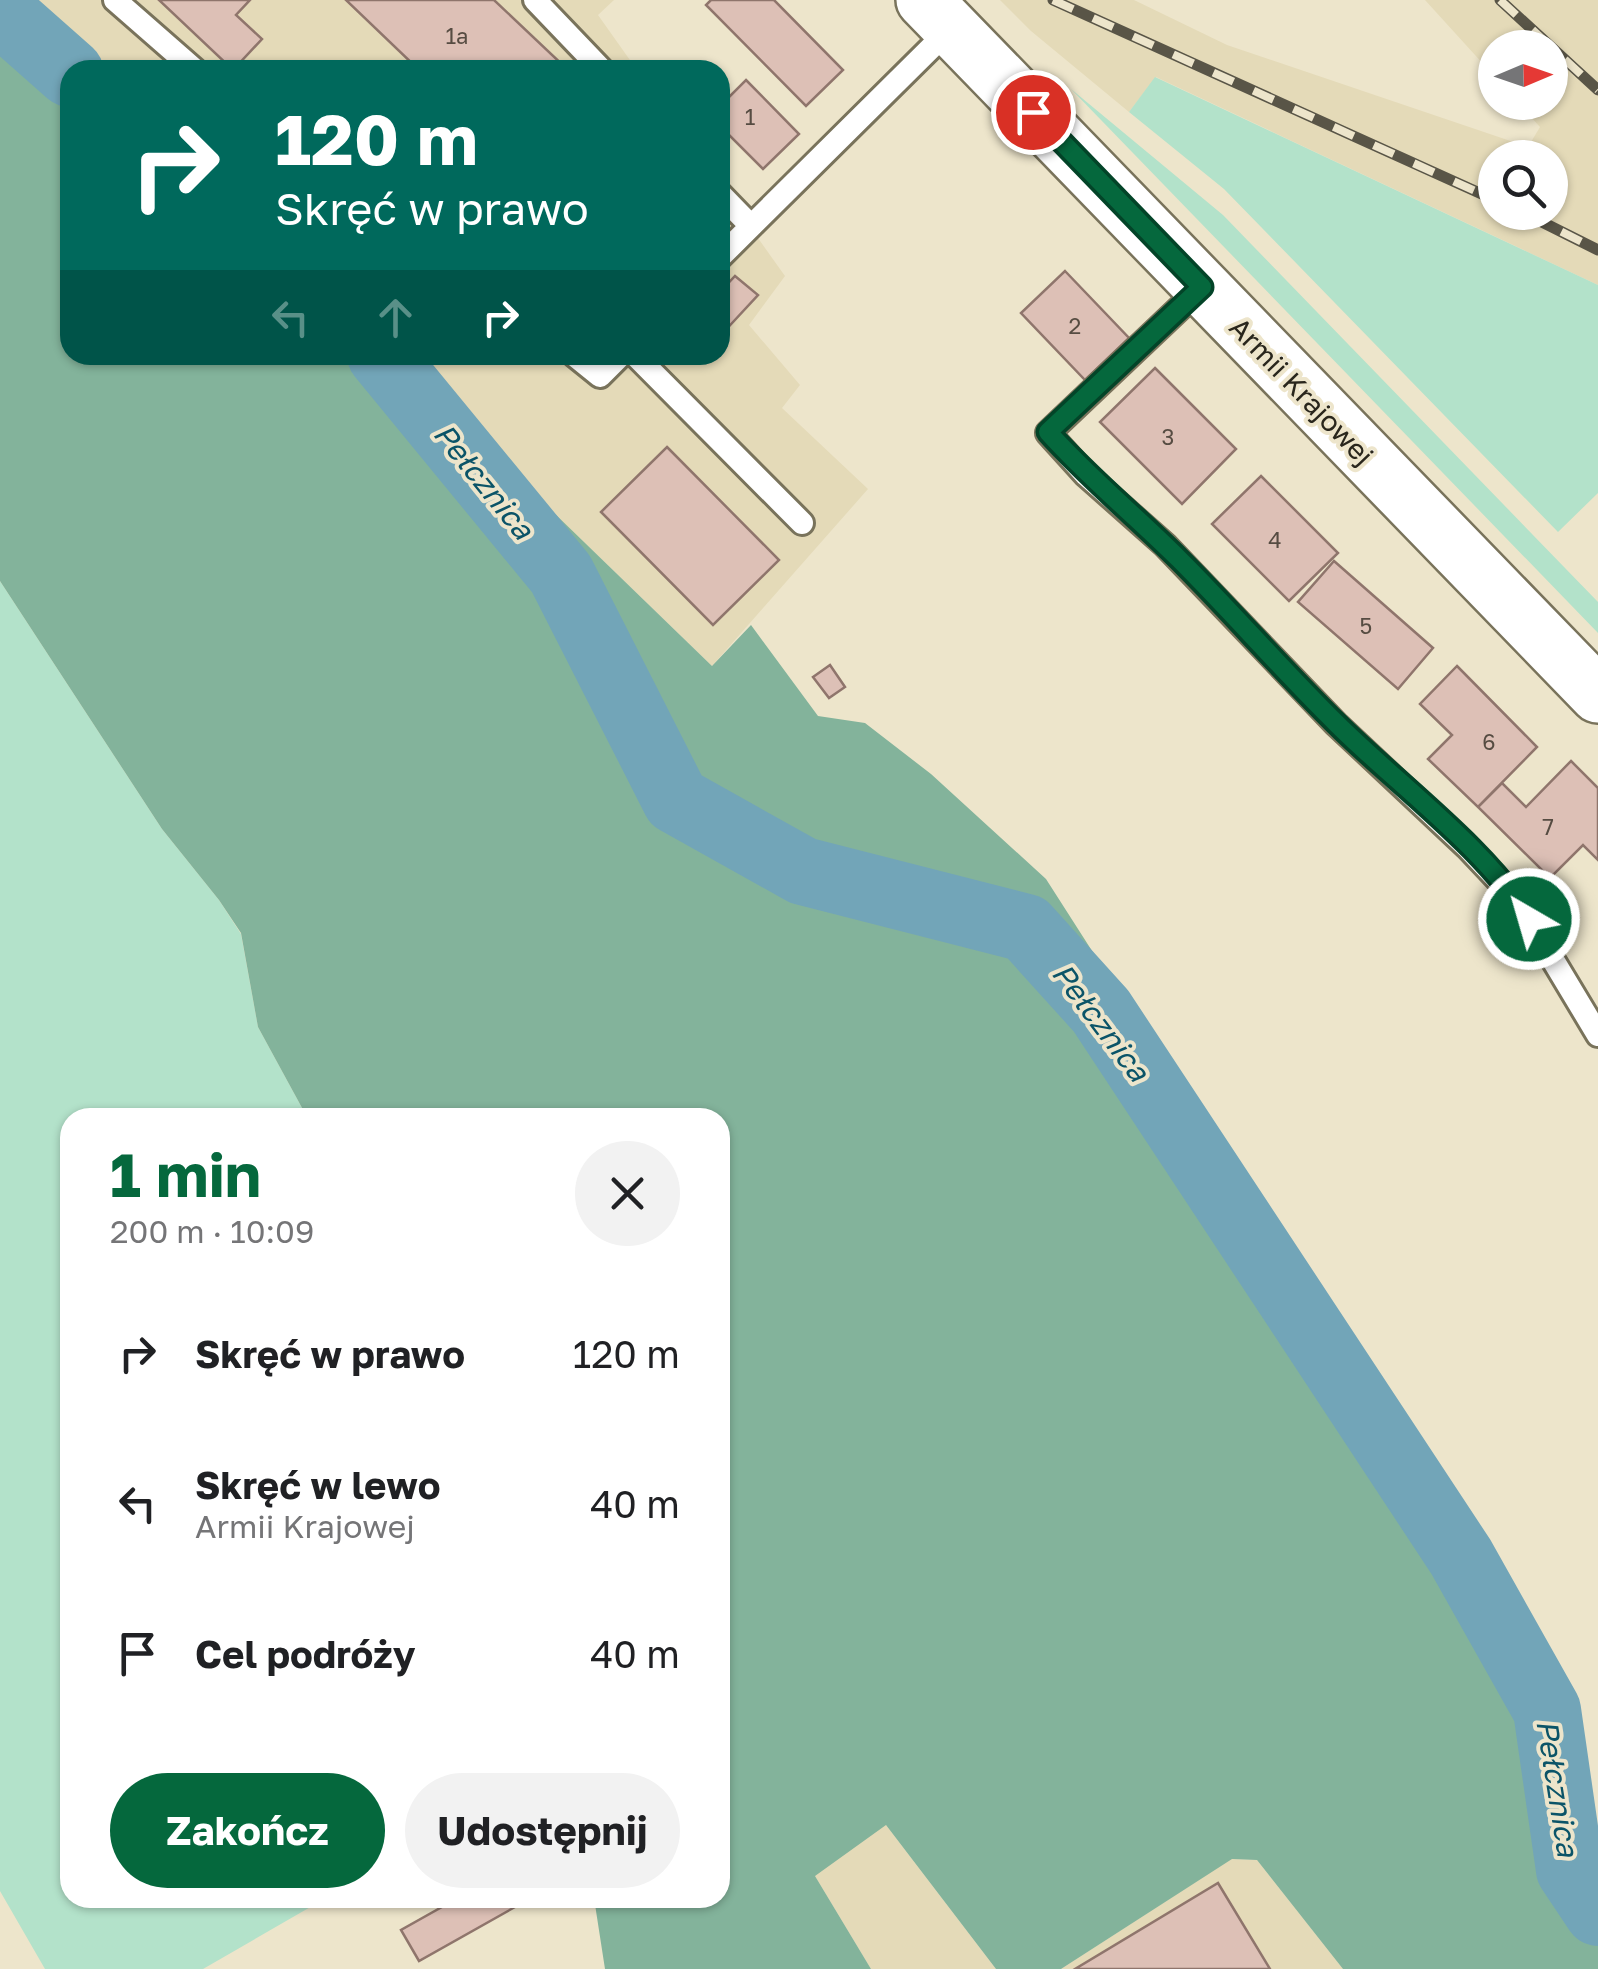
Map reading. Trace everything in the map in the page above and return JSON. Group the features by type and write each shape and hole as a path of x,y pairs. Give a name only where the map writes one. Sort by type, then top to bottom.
{"main road":[{"name":"Armii Krajowej","path":"937,14 1598,694"}],"lane":[{"path":"115,0 184,60"},
{"path":"535,0 592,60"},
{"path":"730,247 937,14"},
{"path":"730,204 751,226"},
{"path":"1202,287 1048,432 1086,475 1228,608 1336,724 1518,900 1598,1036"},
{"path":"586,365 600,376 611,365"},
{"path":"645,365 802,523"}],"shaded area":[{"path":"22,0 614,0 598,15 630,60 85,60"},
{"path":"1000,0 1134,0 1227,45 1507,140 1478,140 1478,229 1156,77 1129,112 1031,31"},
{"path":"1425,0 1598,0 1598,285 1481,230 1568,230 1568,140 1532,140 1540,127 1534,120 1568,120 1568,30 1478,30 1478,58"},
{"path":"730,199 785,276 749,325 800,385 782,408 868,489 712,666 401,365 730,365"},
{"path":"730,1598 886,1825 996,1969 871,1969 815,1876 730,1614"},
{"path":"1231,1859 1257,1860 1343,1969 1061,1969"}],"green space":[{"path":"0,0 22,0 85,60 60,60 60,365 401,365 712,666 751,625 818,716 865,723 931,774 1046,879 1484,1563 1561,1692 1573,1749 1570,1849 1598,1927 1598,1969 1343,1969 1257,1860 1232,1859 1061,1969 996,1969 886,1825 815,1876 871,1969 605,1969 596,1908 730,1908 730,1108 302,1108 258,1027 241,933 162,829 0,581"},
{"path":"1155,77 1598,285 1598,493 1558,532 1224,189 1129,112"},
{"path":"1071,89 1223,215 1598,602 1598,633"},
{"path":"0,581 162,829 241,934 258,1027 302,1108 60,1108 60,1908 309,1908 203,1969 45,1969 0,1891"}],"building":[{"path":"159,0 250,0 236,15 262,39 242,60 222,60"},
{"path":"346,0 494,0 557,60 409,60"},
{"path":"711,0 774,0 843,70 806,106 706,5"},
{"path":"746,80 799,134 763,169 730,136 730,96"},
{"path":"1065,271 1129,338 1085,380 1021,313"},
{"path":"735,276 758,295 730,325 730,281"},
{"path":"1155,368 1236,449 1182,504 1100,422"},
{"path":"667,447 779,560 713,625 601,512"},
{"path":"1261,476 1338,553 1289,601 1212,524"},
{"path":"1334,561 1433,648 1398,689 1298,602"},
{"path":"830,665 845,687 829,698 813,677"},
{"path":"1457,666 1537,747 1478,807 1428,759 1452,735 1420,704"},
{"path":"1571,761 1598,788 1598,860 1583,845 1550,878 1478,807 1502,783 1526,807"},
{"path":"1218,1883 1270,1969 1075,1969"},
{"path":"440,1908 513,1908 419,1961 401,1930"}],"waterway":[{"name":"Pełcznica","path":"0,11 60,64"},
{"name":"Pełcznica","path":"389,365 561,574 676,800 803,871 1026,928 1101,1011 1461,1557 1547,1710 1570,1870 1598,1912"}],"railway":[{"path":"1053,0 1478,192"},
{"path":"1500,0 1598,90"},
{"path":"1558,230 1598,250"}],"route":[{"path":"1033,112 1202,287 1048,432 1086,475 1207,587 1336,724 1467,847 1518,900 1529,919"}]}
